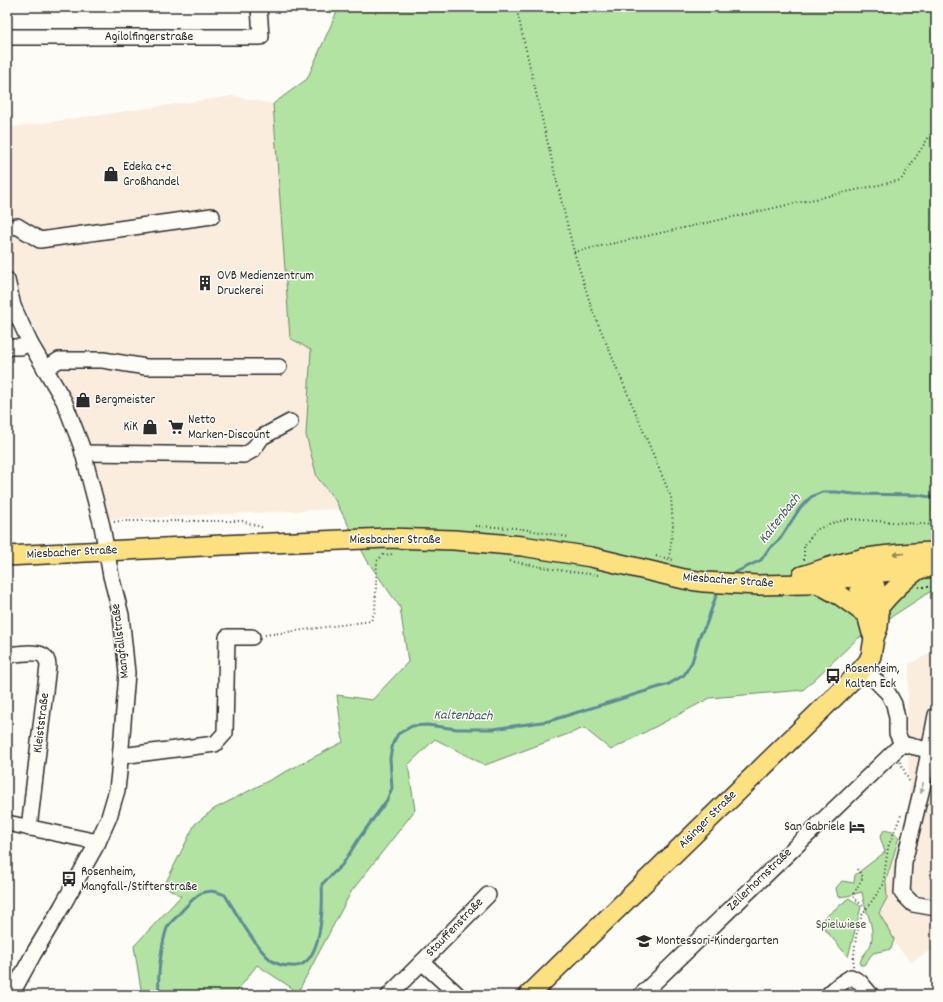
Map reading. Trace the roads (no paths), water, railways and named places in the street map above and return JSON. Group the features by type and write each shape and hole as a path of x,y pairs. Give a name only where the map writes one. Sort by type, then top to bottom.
{"main road":[{"name":"Miesbacher Straße","path":"7,556 382,538 454,540 522,546 591,556 684,579 704,582 758,585 795,585 817,583 864,569 901,554 936,552"},
{"name":"Miesbacher Straße","path":"780,584 842,563 864,569 929,567"},
{"path":"817,583 872,611 906,578 929,567"},
{"name":"Aisinger Straße","path":"529,995 863,668 870,656 874,638 872,611 860,590 864,569"}],"street":[{"name":"Agilolfingerstraße","path":"7,37 261,37 259,7"},
{"path":"7,228 17,226 40,240 212,216"},
{"name":"Mangfallstraße","path":"7,280 13,306 30,343 64,401 83,453 102,526 111,576 121,615 127,673 121,756 114,799 109,817 98,842 11,995"},
{"path":"7,346 21,347 30,343"},
{"path":"45,369 59,360 103,360 146,367 279,367"},
{"path":"83,453 244,455 253,450 262,437 290,422"},
{"path":"121,756 216,744 224,733 227,637 252,637"},
{"name":"Kleiststraße","path":"7,655 33,653 41,654 45,657 48,666 30,828"},
{"path":"863,668 888,693 894,704 897,718 898,747 928,750"},
{"path":"936,715 928,750 922,788 904,862 902,893 914,904 936,908"},
{"name":"Zellerhornstraße","path":"641,995 898,747"},
{"path":"7,823 98,842"},
{"name":"Stauffenstraße","path":"389,995 488,895"},
{"name":"Stauffenstraße","path":"422,962 458,995"},
{"path":"828,995 840,984 851,977 860,982 872,995"}],"waterway":[{"name":"Kaltenbach","path":"730,575 761,560 768,550 780,539 800,508 811,497 822,492 918,495 936,498"},
{"name":"Kaltenbach","path":"160,995 160,962 167,928 194,898 204,892 210,891 225,895 253,939 273,962 280,965 291,966 302,964 309,958 315,947 319,934 322,906 322,884 342,865 387,800 392,788 390,758 393,743 398,734 412,726 427,725 457,729 493,729 549,721 669,684 684,675 692,662 700,635 706,625 718,590"}],"place":[{"name":"Edeka c+c Großhandel","path":"111,174"},
{"name":"OVB Medienzentrum Druckerei","path":"205,283"},
{"name":"Bergmeister","path":"83,400"},
{"name":"KiK","path":"150,427"},
{"name":"Netto Marken-Discount","path":"176,427"},
{"name":"Rosenheim, Kalten Eck","path":"833,676"},
{"name":"San Gabriele","path":"857,827"},
{"name":"Rosenheim, Mangfall-/Stifterstraße","path":"69,879"},
{"name":"Montessori-Kindergarten","path":"644,941"}],"park label":[{"name":"Spielwiese","path":"841,925"}]}
